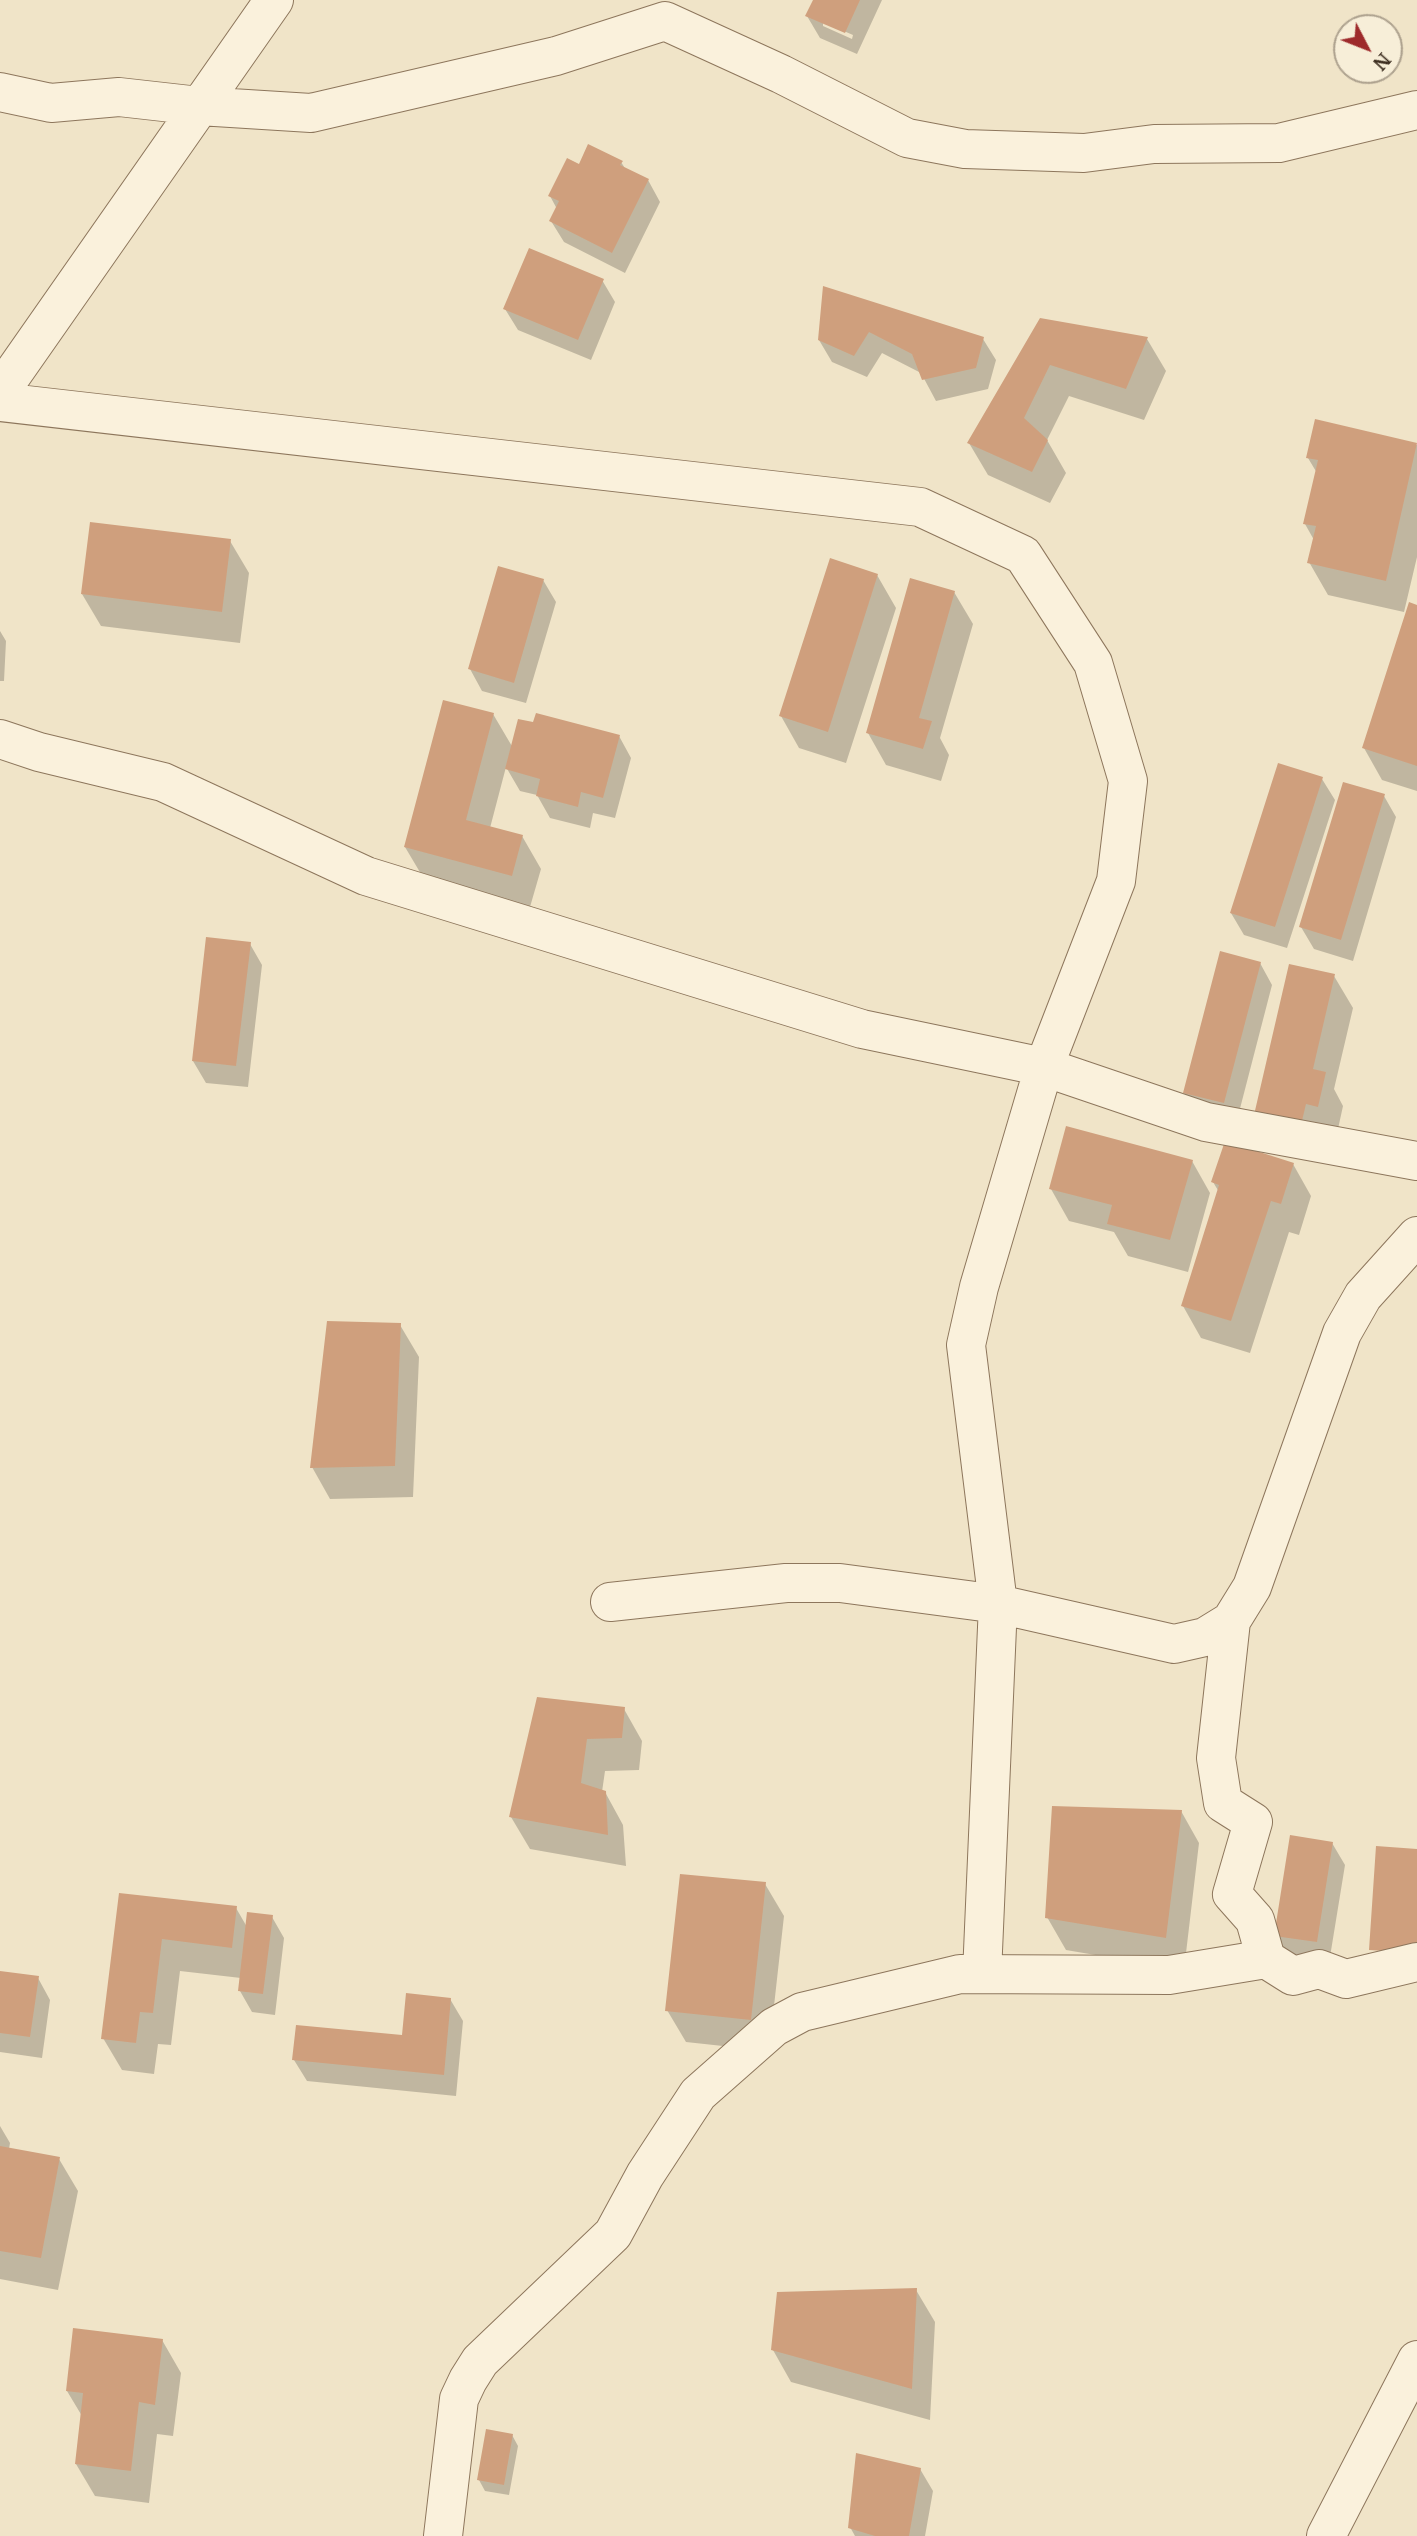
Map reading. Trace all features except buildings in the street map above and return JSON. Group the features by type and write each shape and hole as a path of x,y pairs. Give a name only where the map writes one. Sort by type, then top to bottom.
{"street":[{"path":"0,392 274,0"},
{"path":"0,92 51,103 119,97 199,106 311,113 556,56 665,21 781,74 907,138 965,149 1084,153 1154,144 1279,143 1417,110"},
{"path":"0,402 920,507 1023,555 1093,663 1128,781 1116,881 1044,1067 979,1287 965,1345 998,1604 982,1974"},
{"path":"0,739 39,752 163,782 366,876 862,1029 1044,1067 1206,1122 1417,1160"},
{"path":"1266,1959 1255,1920 1232,1894 1253,1822 1223,1803 1216,1758 1231,1621 1252,1587 1342,1333 1363,1296 1417,1236"},
{"path":"610,1602 786,1583 840,1583 998,1604 1174,1644 1205,1637 1231,1621"},
{"path":"443,2536 459,2399 480,2361 613,2234 645,2175 698,2094 774,2027 802,2012 960,1974 1169,1975 1266,1959 1293,1976 1319,1969 1346,1979 1417,1962"},
{"path":"1326,2536 1417,2360"}]}
